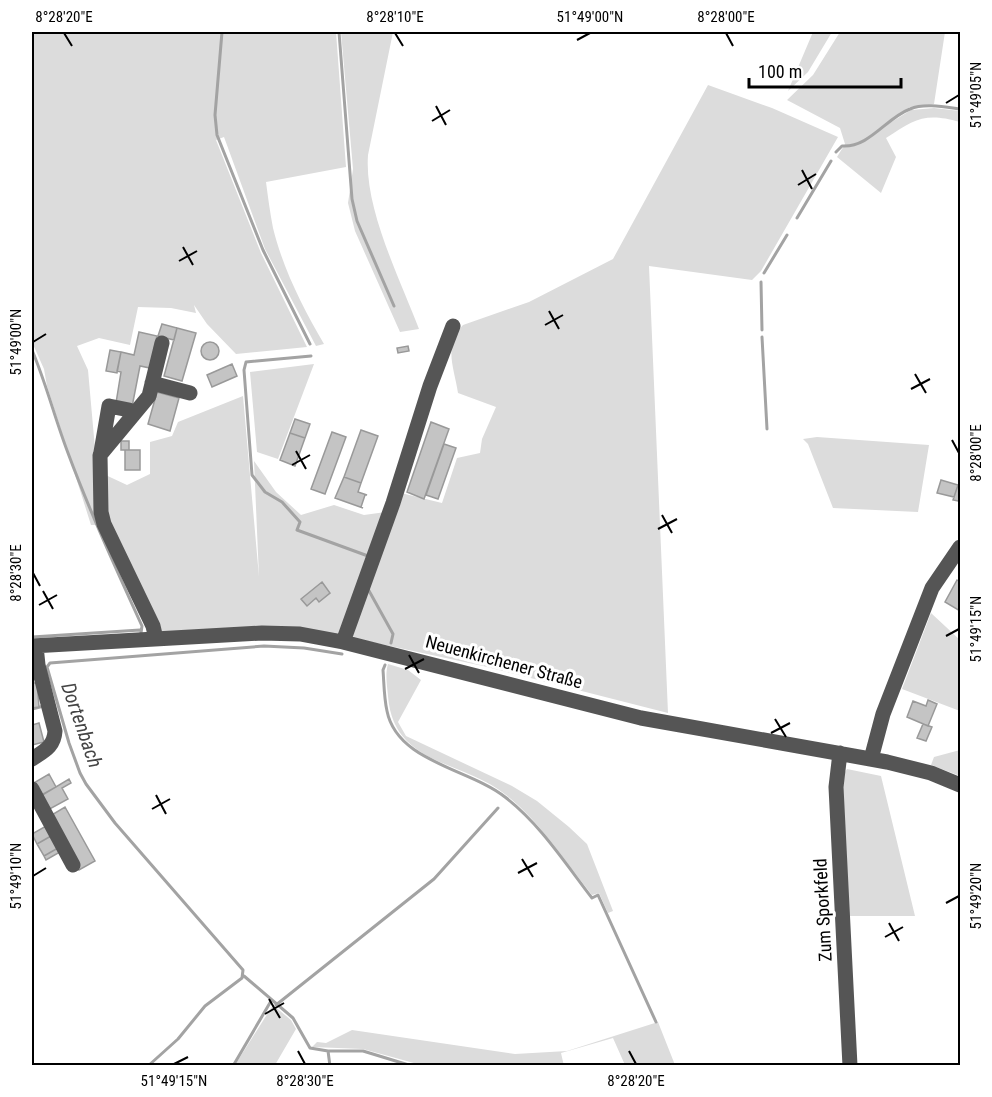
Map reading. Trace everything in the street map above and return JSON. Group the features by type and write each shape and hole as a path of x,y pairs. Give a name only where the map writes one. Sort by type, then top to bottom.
{"street":[{"path":"343,642 393,503 430,386 453,326"},
{"path":"100,455 149,396 162,343"},
{"path":"152,383 190,393"},
{"path":"134,414 129,410 109,406 100,455 101,512 104,524 153,626 156,639"},
{"path":"871,759 883,714 932,588 960,547"},
{"name":"Neuenkirchener Straße","path":"34,646 262,633 300,634 343,642 641,718 871,759 931,773 960,785"},
{"path":"32,759 50,747 55,739 34,646"},
{"name":"Zum Sporkfeld","path":"840,753 836,788 849,1065"},
{"path":"32,789 73,865"}],"shaded area":[{"path":"32,32 336,32 346,167 266,182 273,228 282,258 301,302 324,344 316,346 265,249 224,137 216,140 261,253 307,347 236,354 207,324 194,305 196,313 171,308 138,307 130,345 99,338 77,346 88,370 97,471 127,485 150,474 150,442 172,436 178,422 243,396 259,577 254,461 276,492 301,515 334,505 364,515 393,511 401,493 442,503 457,458 480,453 482,439 496,407 458,393 451,357 453,341 457,333 463,325 529,302 613,259 708,85 772,108 838,137 761,271 752,280 649,266 668,713 483,666 348,637 160,634 110,525 91,525 47,386 44,369 32,342"},
{"path":"341,32 393,32 368,155 368,176 377,220 419,329 400,332 355,231 348,203 353,169"},
{"path":"813,32 832,32 808,72 788,91"},
{"path":"840,32 945,32 934,104 910,107 880,129 911,110 934,108 960,111 960,122 938,118 921,119 886,138 896,157 881,193 837,157 845,144 840,128 787,100 813,75"},
{"path":"314,364 278,459 257,452 250,372"},
{"path":"817,437 929,445 918,512 833,508 808,444 803,439"},
{"path":"931,613 960,640 960,711 902,689"},
{"path":"388,664 408,670 421,680 398,722 406,736 512,786 537,801 569,827 587,844 613,911 608,913 599,893 592,895 530,817 506,795 489,784 433,759 416,749 403,736 393,719 388,696 386,676"},
{"path":"960,750 960,776 931,765 934,757"},
{"path":"847,769 881,776 915,916 848,916 841,801"},
{"path":"273,1005 291,1020 296,1029 275,1065 235,1065"},
{"path":"658,1022 675,1065 625,1065 613,1038 561,1053 564,1066 421,1065 363,1049 312,1047 317,1042 326,1043 352,1030 515,1054 567,1051"}],"building":[{"path":"162,324 177,328 174,340 158,336"},
{"path":"177,328 196,333 182,381 164,376"},
{"path":"139,332 157,336 150,368 140,366 132,407 116,403 121,372 117,371 121,352 134,355"},
{"path":"210,342 216,345 219,351 216,357 210,360 204,357 201,351 204,345"},
{"path":"408,346 409,351 398,353 397,348"},
{"path":"110,350 121,352 117,373 106,371"},
{"path":"232,364 237,376 212,387 207,375"},
{"path":"157,392 179,398 170,431 148,424"},
{"path":"295,419 310,424 305,438 290,433"},
{"path":"431,422 449,429 424,499 407,492"},
{"path":"361,430 378,436 361,483 344,477"},
{"path":"332,432 346,437 325,494 311,489"},
{"path":"290,433 305,438 295,466 280,460"},
{"path":"121,441 129,441 129,450 121,450"},
{"path":"444,444 456,448 438,499 426,495"},
{"path":"125,450 140,450 140,470 125,470"},
{"path":"344,477 361,483 358,492 367,495 361,507 363,508 335,498"},
{"path":"941,480 958,485 954,497 937,493"},
{"path":"958,485 960,485 960,499 958,501 953,500"},
{"path":"957,580 960,582 960,611 945,602"},
{"path":"322,582 330,593 319,602 316,598 307,606 301,599"},
{"path":"32,666 33,683 37,683 39,707 32,708"},
{"path":"928,700 937,704 928,726 907,717 913,701 926,706"},
{"path":"39,723 44,742 32,745 32,725"},
{"path":"923,724 932,727 926,741 917,738"},
{"path":"49,774 56,787 38,797 32,784"},
{"path":"69,779 71,783 62,788 68,799 46,811 39,797"},
{"path":"65,807 95,861 79,870 50,816"},
{"path":"46,826 51,836 37,844 32,834"},
{"path":"51,836 58,848 44,856 37,844"},
{"path":"58,848 60,852 46,860 44,856"}],"waterway":[{"path":"222,32 215,115 217,135 263,250 310,344"},
{"path":"339,32 352,199 357,221 394,306"},
{"path":"836,152 842,146 852,145 869,138 901,113 910,109 928,106 960,109"},
{"path":"797,218 831,161"},
{"path":"764,273 787,235"},
{"path":"761,282 762,330"},
{"path":"762,337 767,429"},
{"path":"32,350 76,475 142,626 141,633"},
{"path":"311,356 246,362 244,370 252,475 265,492 282,502 300,522 297,530 368,556"},
{"path":"368,589 393,634 391,643"},
{"path":"32,637 140,630"},
{"name":"Dortenbach","path":"148,1066 178,1039 205,1006 242,978 243,970 115,823 86,784 69,743 47,667 50,663 264,646 304,648 342,654"},
{"path":"385,665 383,670 385,701 394,728 405,742 420,753 490,787 505,797 530,819 592,898 598,895 656,1022"},
{"path":"32,709 44,706"},
{"path":"276,1005 434,879 498,808"},
{"path":"244,976 293,1018 310,1048 328,1051 330,1066"},
{"path":"233,1066 271,1001"},
{"path":"328,1051 363,1051 412,1066"}]}
